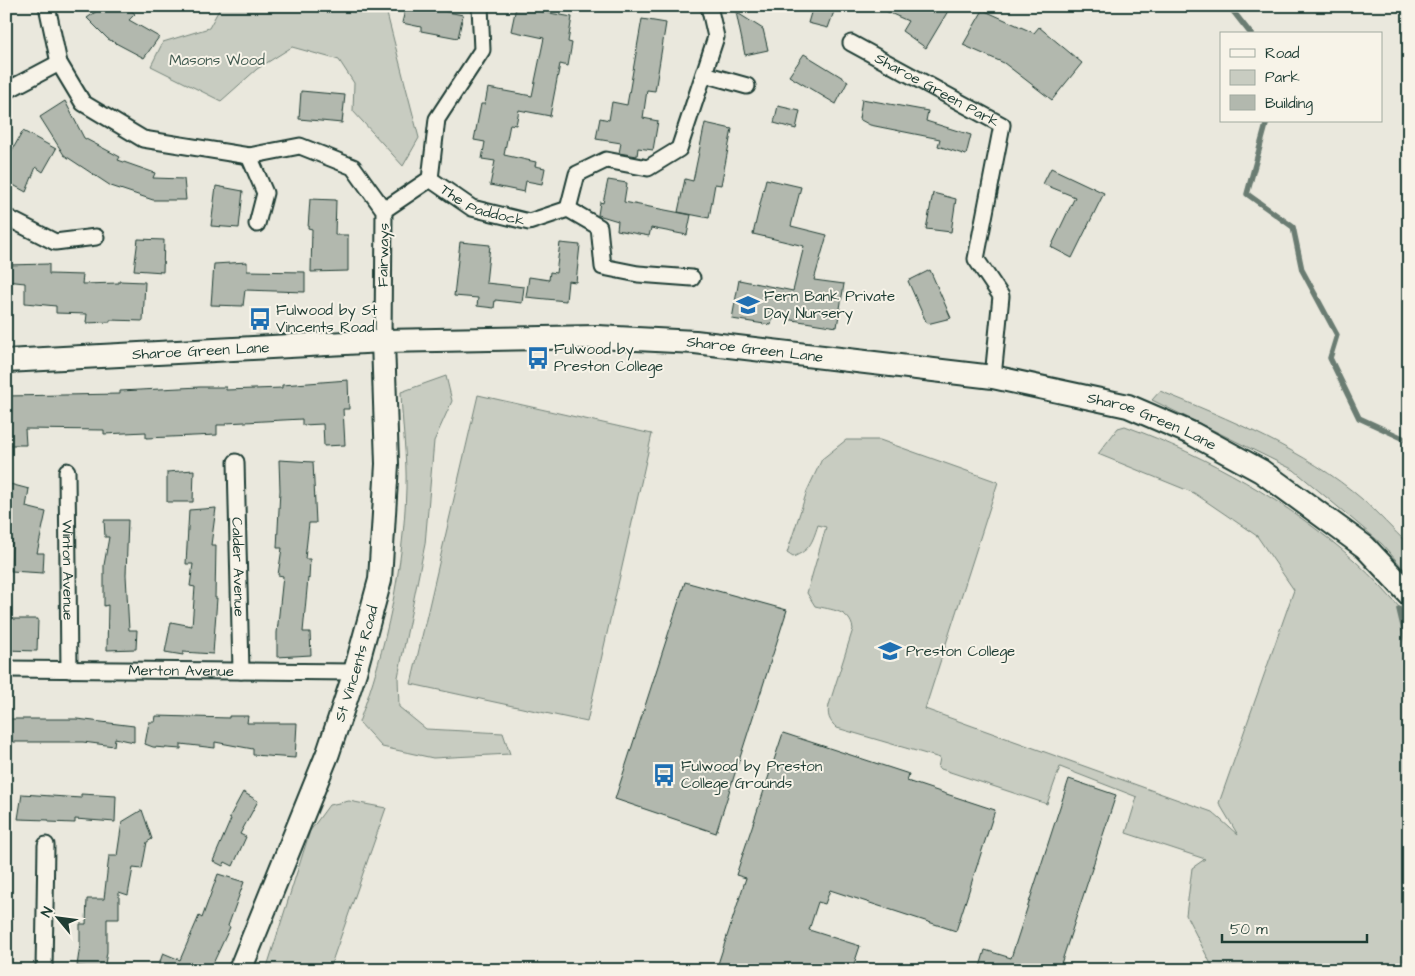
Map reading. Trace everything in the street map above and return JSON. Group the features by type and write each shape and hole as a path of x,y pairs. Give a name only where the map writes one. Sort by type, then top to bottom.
{"street":[{"name":"Fairways","path":"48,6 59,63 83,103 143,139 249,156 300,146 353,166 384,210 383,341"},
{"name":"The Paddock","path":"430,179 436,119 482,50 480,6"},
{"path":"692,278 638,274 603,267 599,227 568,209 577,174 606,160 648,168 679,149 716,37 709,6"},
{"name":"Sharoe Green Park","path":"852,43 1002,125 976,259 1001,296 993,377"},
{"path":"6,91 59,63"},
{"path":"704,74 747,86"},
{"path":"249,156 264,193 257,224"},
{"name":"The Paddock","path":"430,179 472,208 529,222 568,209"},
{"name":"The Paddock","path":"384,210 430,179"},
{"path":"6,217 55,242 96,236"},
{"name":"Sharoe Green Lane","path":"6,361 383,341 596,337 695,342 993,377 1128,406 1193,434 1261,471 1365,547 1409,594"},
{"name":"St Vincents Road","path":"240,970 328,753 355,672 380,580 387,464 383,341"},
{"name":"Calder Avenue","path":"236,462 241,671"},
{"name":"Winton Avenue","path":"67,470 69,670"},
{"name":"Merton Avenue","path":"6,669 355,672"},
{"path":"44,970 46,845"}],"green space":[{"name":"Masons Wood","path":"221,6 385,6 419,138 403,166 353,111 354,83 339,60 292,47 257,69 221,101 151,66 163,42 209,28"},
{"path":"446,376 452,401 434,441 425,544 398,677 399,707 426,729 503,733 510,754 433,758 382,747 359,722 385,637 402,547 406,476 401,392"},
{"path":"1160,391 1266,437 1317,466 1340,482 1368,504 1409,545 1409,575 1382,544 1294,470 1152,400"},
{"path":"478,395 652,434 587,722 411,684"},
{"path":"1125,426 1217,466 1274,500 1302,519 1354,560 1409,618 1409,970 1214,970 1186,915 1192,868 1205,859 1126,833 1137,797 1060,767 1047,804 938,768 940,758 837,728 830,720 829,705 853,629 844,614 815,606 807,593 826,527 818,525 812,541 803,552 793,557 787,553 807,491 822,459 846,440 880,440 998,482 925,709 1212,812 1238,835 1219,803 1294,590 1257,536 1194,493 1098,454 1118,428"},
{"path":"349,801 386,808 329,970 266,970 310,831 329,805"}],"building":[{"path":"104,6 126,6 135,14 129,20 159,37 144,58 108,39 87,18"},
{"path":"406,6 417,6 463,15 458,38 421,31 421,27 402,23"},
{"path":"813,6 836,6 828,28 808,23"},
{"path":"874,6 951,6 926,48 902,31 908,21"},
{"path":"516,7 572,17 568,42 572,43 568,66 560,64 550,116 519,110 516,125 510,124 504,155 536,162 535,166 545,168 542,184 526,181 524,192 490,185 495,161 482,159 485,142 474,140 481,104 485,104 488,88 532,96 544,38 511,31"},
{"path":"983,10 1034,33 1039,27 1082,63 1052,100 1004,63 963,45"},
{"path":"736,12 763,29 768,50 745,55"},
{"path":"642,19 666,23 655,91 647,90 643,118 658,121 653,150 638,148 637,156 619,153 621,143 596,139 600,118 609,120 612,102 627,105"},
{"path":"804,54 848,81 836,104 789,76"},
{"path":"301,91 345,95 342,123 299,119"},
{"path":"862,99 928,111 926,121 971,135 966,155 938,146 940,139 870,125 859,119"},
{"path":"65,101 84,138 120,157 118,160 155,173 153,178 184,179 186,200 153,200 111,186 64,155 40,117"},
{"path":"778,106 800,111 796,129 774,123"},
{"path":"705,123 732,129 721,185 715,184 709,218 678,212 685,179 693,181"},
{"path":"23,131 56,149 43,172 36,167 26,192 6,181 6,161"},
{"path":"1051,168 1104,193 1072,258 1051,247 1075,197 1043,184"},
{"path":"766,179 801,187 791,226 827,235 814,280 844,284 837,327 773,317 771,325 732,319 739,280 793,291 804,246 753,234"},
{"path":"608,180 627,183 624,202 691,215 687,235 651,228 649,236 617,230 618,221 598,215 600,202 603,203"},
{"path":"216,186 243,191 239,228 211,226"},
{"path":"933,193 956,199 951,232 926,229"},
{"path":"310,199 336,200 335,235 348,235 348,271 311,272 312,229 308,228"},
{"path":"138,239 164,240 163,272 134,270"},
{"path":"460,242 490,245 486,283 524,287 522,303 495,300 494,308 477,306 478,298 454,296"},
{"path":"560,243 580,245 576,282 568,281 566,301 526,297 529,277 549,280 550,272 556,273"},
{"path":"247,262 247,271 305,272 305,292 245,290 243,306 211,305 214,264"},
{"path":"49,264 49,274 83,275 82,284 119,283 119,281 145,282 143,321 110,320 110,322 86,323 87,314 56,313 56,306 25,303 25,283 6,281 6,265"},
{"path":"930,270 951,318 927,324 908,281"},
{"path":"348,380 349,409 343,409 345,445 324,446 323,424 302,425 302,419 226,423 226,425 217,425 217,435 146,438 146,432 104,434 104,430 25,429 26,445 7,445 6,396 120,394 120,391 200,387 226,387 226,390 282,388 282,385"},
{"path":"279,460 313,462 316,523 309,523 305,559 310,559 309,579 303,632 310,632 311,655 277,657 277,633 283,576 278,575 282,548 277,548 280,490"},
{"path":"194,470 193,502 167,502 167,472"},
{"path":"6,483 29,489 26,507 46,512 37,553 44,553 43,573 11,571 12,539 6,537"},
{"path":"216,508 211,545 216,545 215,598 217,598 213,654 183,652 183,655 165,652 171,622 192,626 195,587 190,586 193,564 186,564 189,510"},
{"path":"104,520 128,520 126,575 129,630 137,630 136,649 107,650 108,605 104,606 104,565 109,537 105,537"},
{"path":"685,582 787,610 716,833 615,799"},
{"path":"6,619 38,619 37,651 6,650"},
{"path":"156,716 229,718 229,716 248,716 247,723 297,723 295,758 253,755 253,749 215,742 215,748 181,744 181,749 153,747 145,744 149,722 155,722"},
{"path":"6,719 77,719 134,726 134,742 115,738 114,746 83,742 6,742"},
{"path":"783,733 909,774 907,781 995,810 956,931 830,890 825,904 818,902 809,930 860,946 852,970 716,970 746,878 736,875"},
{"path":"1069,779 1116,795 1059,970 979,970 985,950 1011,958"},
{"path":"243,792 258,801 240,834 246,837 233,866 225,862 223,866 213,861 231,819 229,818"},
{"path":"22,794 81,798 81,794 116,796 115,822 75,819 75,823 18,819"},
{"path":"142,810 152,839 147,842 142,869 133,868 128,895 119,892 119,919 107,919 107,952 104,970 77,966 80,924 86,924 87,899 104,899 109,856 117,856 122,822"},
{"path":"218,874 244,882 228,926 230,927 210,970 157,970 163,953 180,960 199,916 202,918"}],"waterway":[{"path":"1229,6 1249,32"},
{"path":"1267,122 1247,194 1293,227 1302,270 1337,335 1330,358 1359,418 1409,441"},
{"path":"1399,609 1409,651"}],"place":[{"name":"Fern Bank Private Day Nursery","path":"748,305"},
{"name":"Fulwood by St Vincents Road","path":"260,319"},
{"name":"Fulwood by Preston College","path":"538,358"},
{"name":"Preston College","path":"890,651"},
{"name":"Fulwood by Preston College Grounds","path":"664,775"}]}
